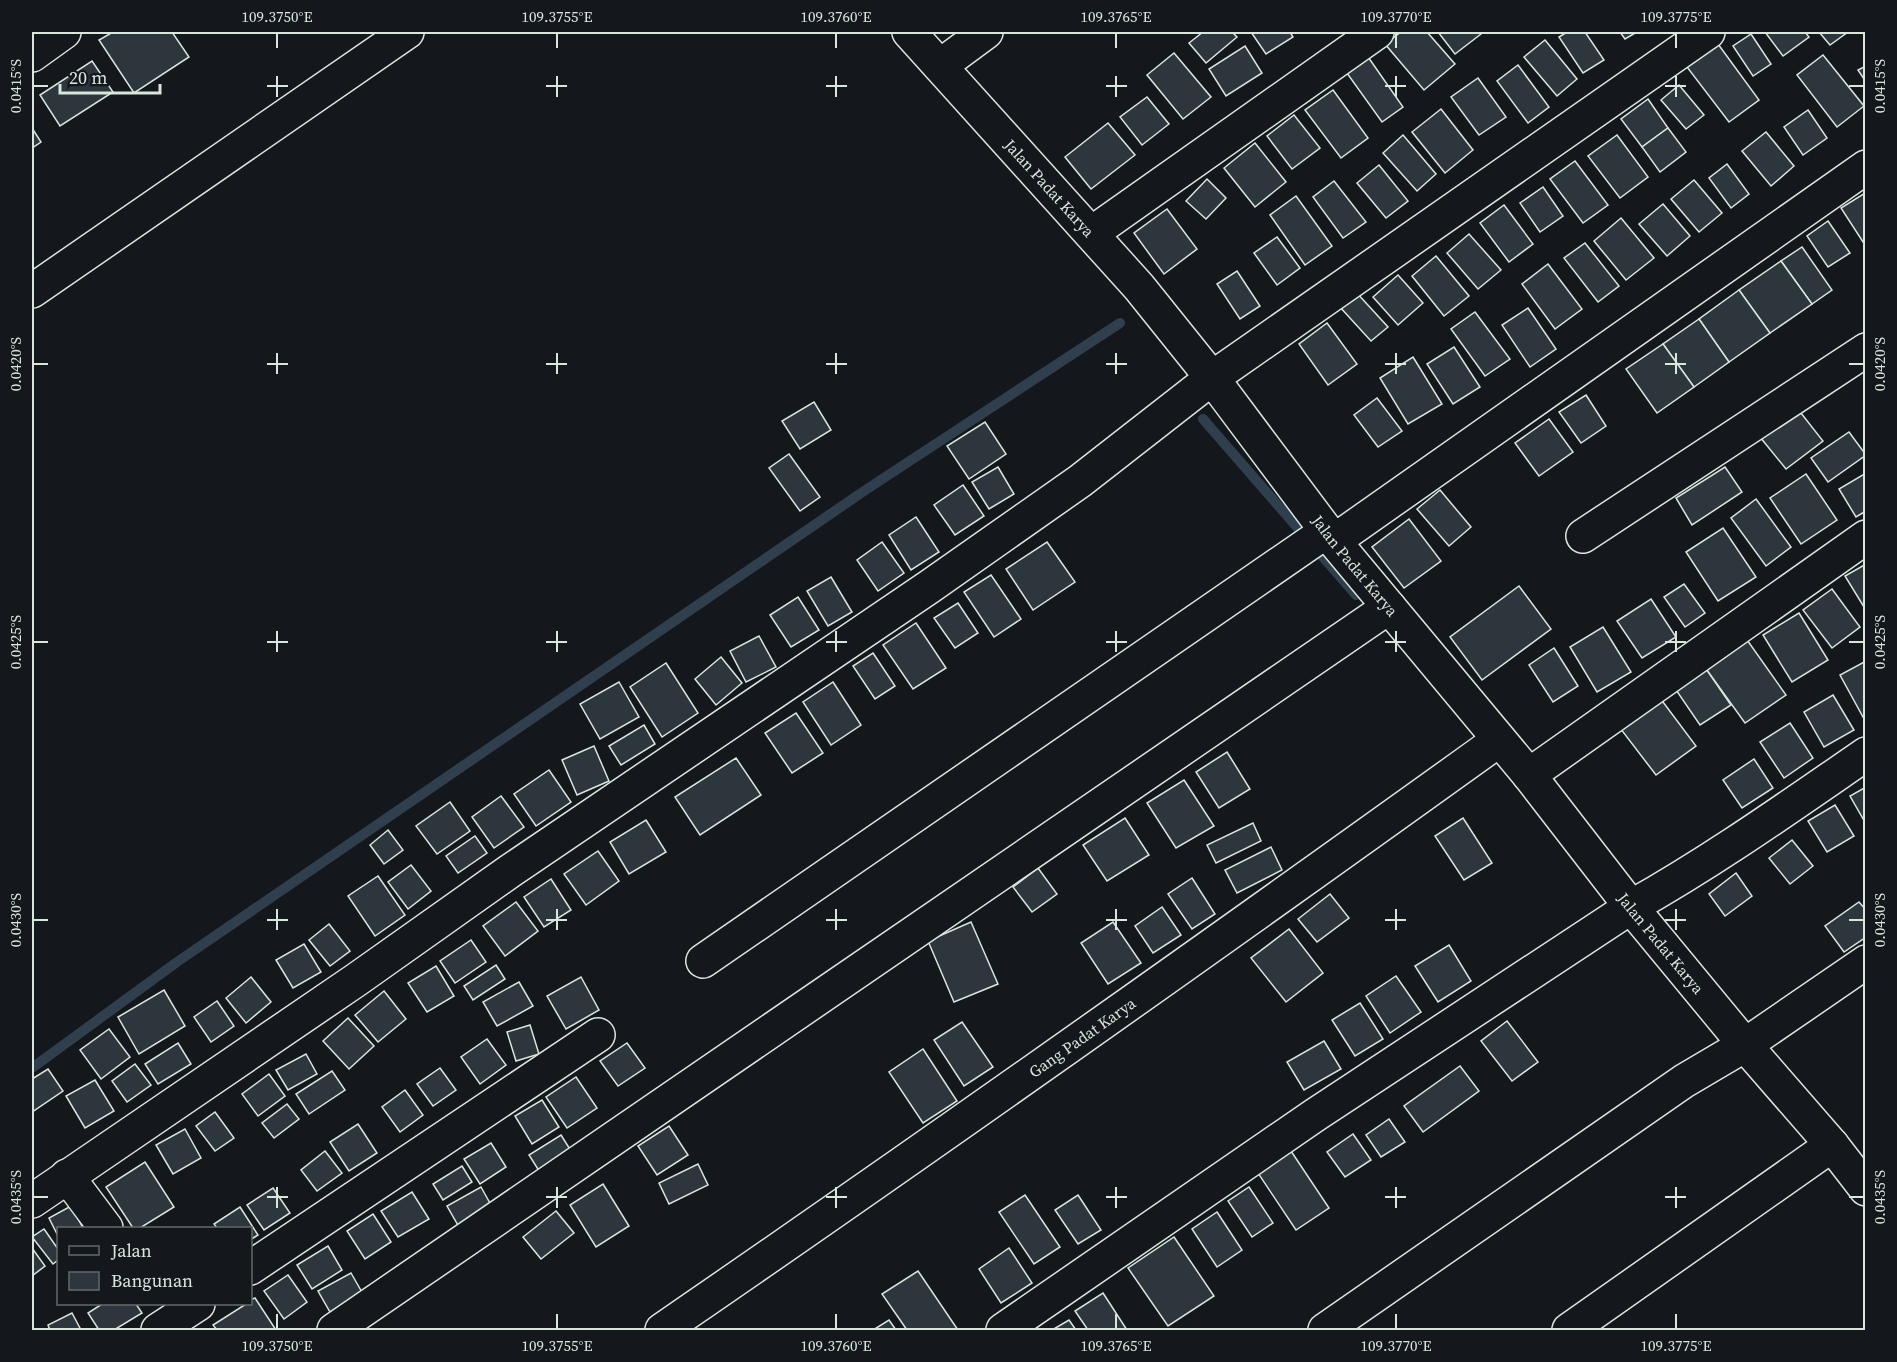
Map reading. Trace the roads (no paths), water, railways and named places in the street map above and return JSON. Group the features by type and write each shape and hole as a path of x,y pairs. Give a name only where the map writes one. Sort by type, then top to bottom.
{"street":[{"path":"32,55 64,32"},
{"path":"32,291 407,32"},
{"name":"Jalan Padat Karya","path":"909,32 1139,287 1212,378 1330,536 1528,775 1631,907 1744,1045 1832,1145 1866,1189"},
{"path":"940,66 986,32"},
{"path":"1092,233 1377,32"},
{"path":"32,1201 181,1101 510,871 929,587 1080,481 1212,378 1708,32"},
{"path":"703,961 1330,536 1866,167"},
{"path":"1583,536 1866,350"},
{"path":"1528,775 1866,537"},
{"path":"334,1330 1389,607"},
{"name":"Gang Padat Karya","path":"662,1330 1113,1016 1499,740"},
{"path":"1003,1330 1315,1115 1631,907 1741,840 1866,754"},
{"path":"1325,1330 1683,1081 1744,1045 1866,963"},
{"path":"252,1267 598,1035"},
{"path":"1569,1330 1832,1145"},
{"path":"67,1176 105,1227"}],"waterway":[{"path":"32,1068 177,962 864,491 1120,323"},
{"path":"1203,419 1356,595"}]}
